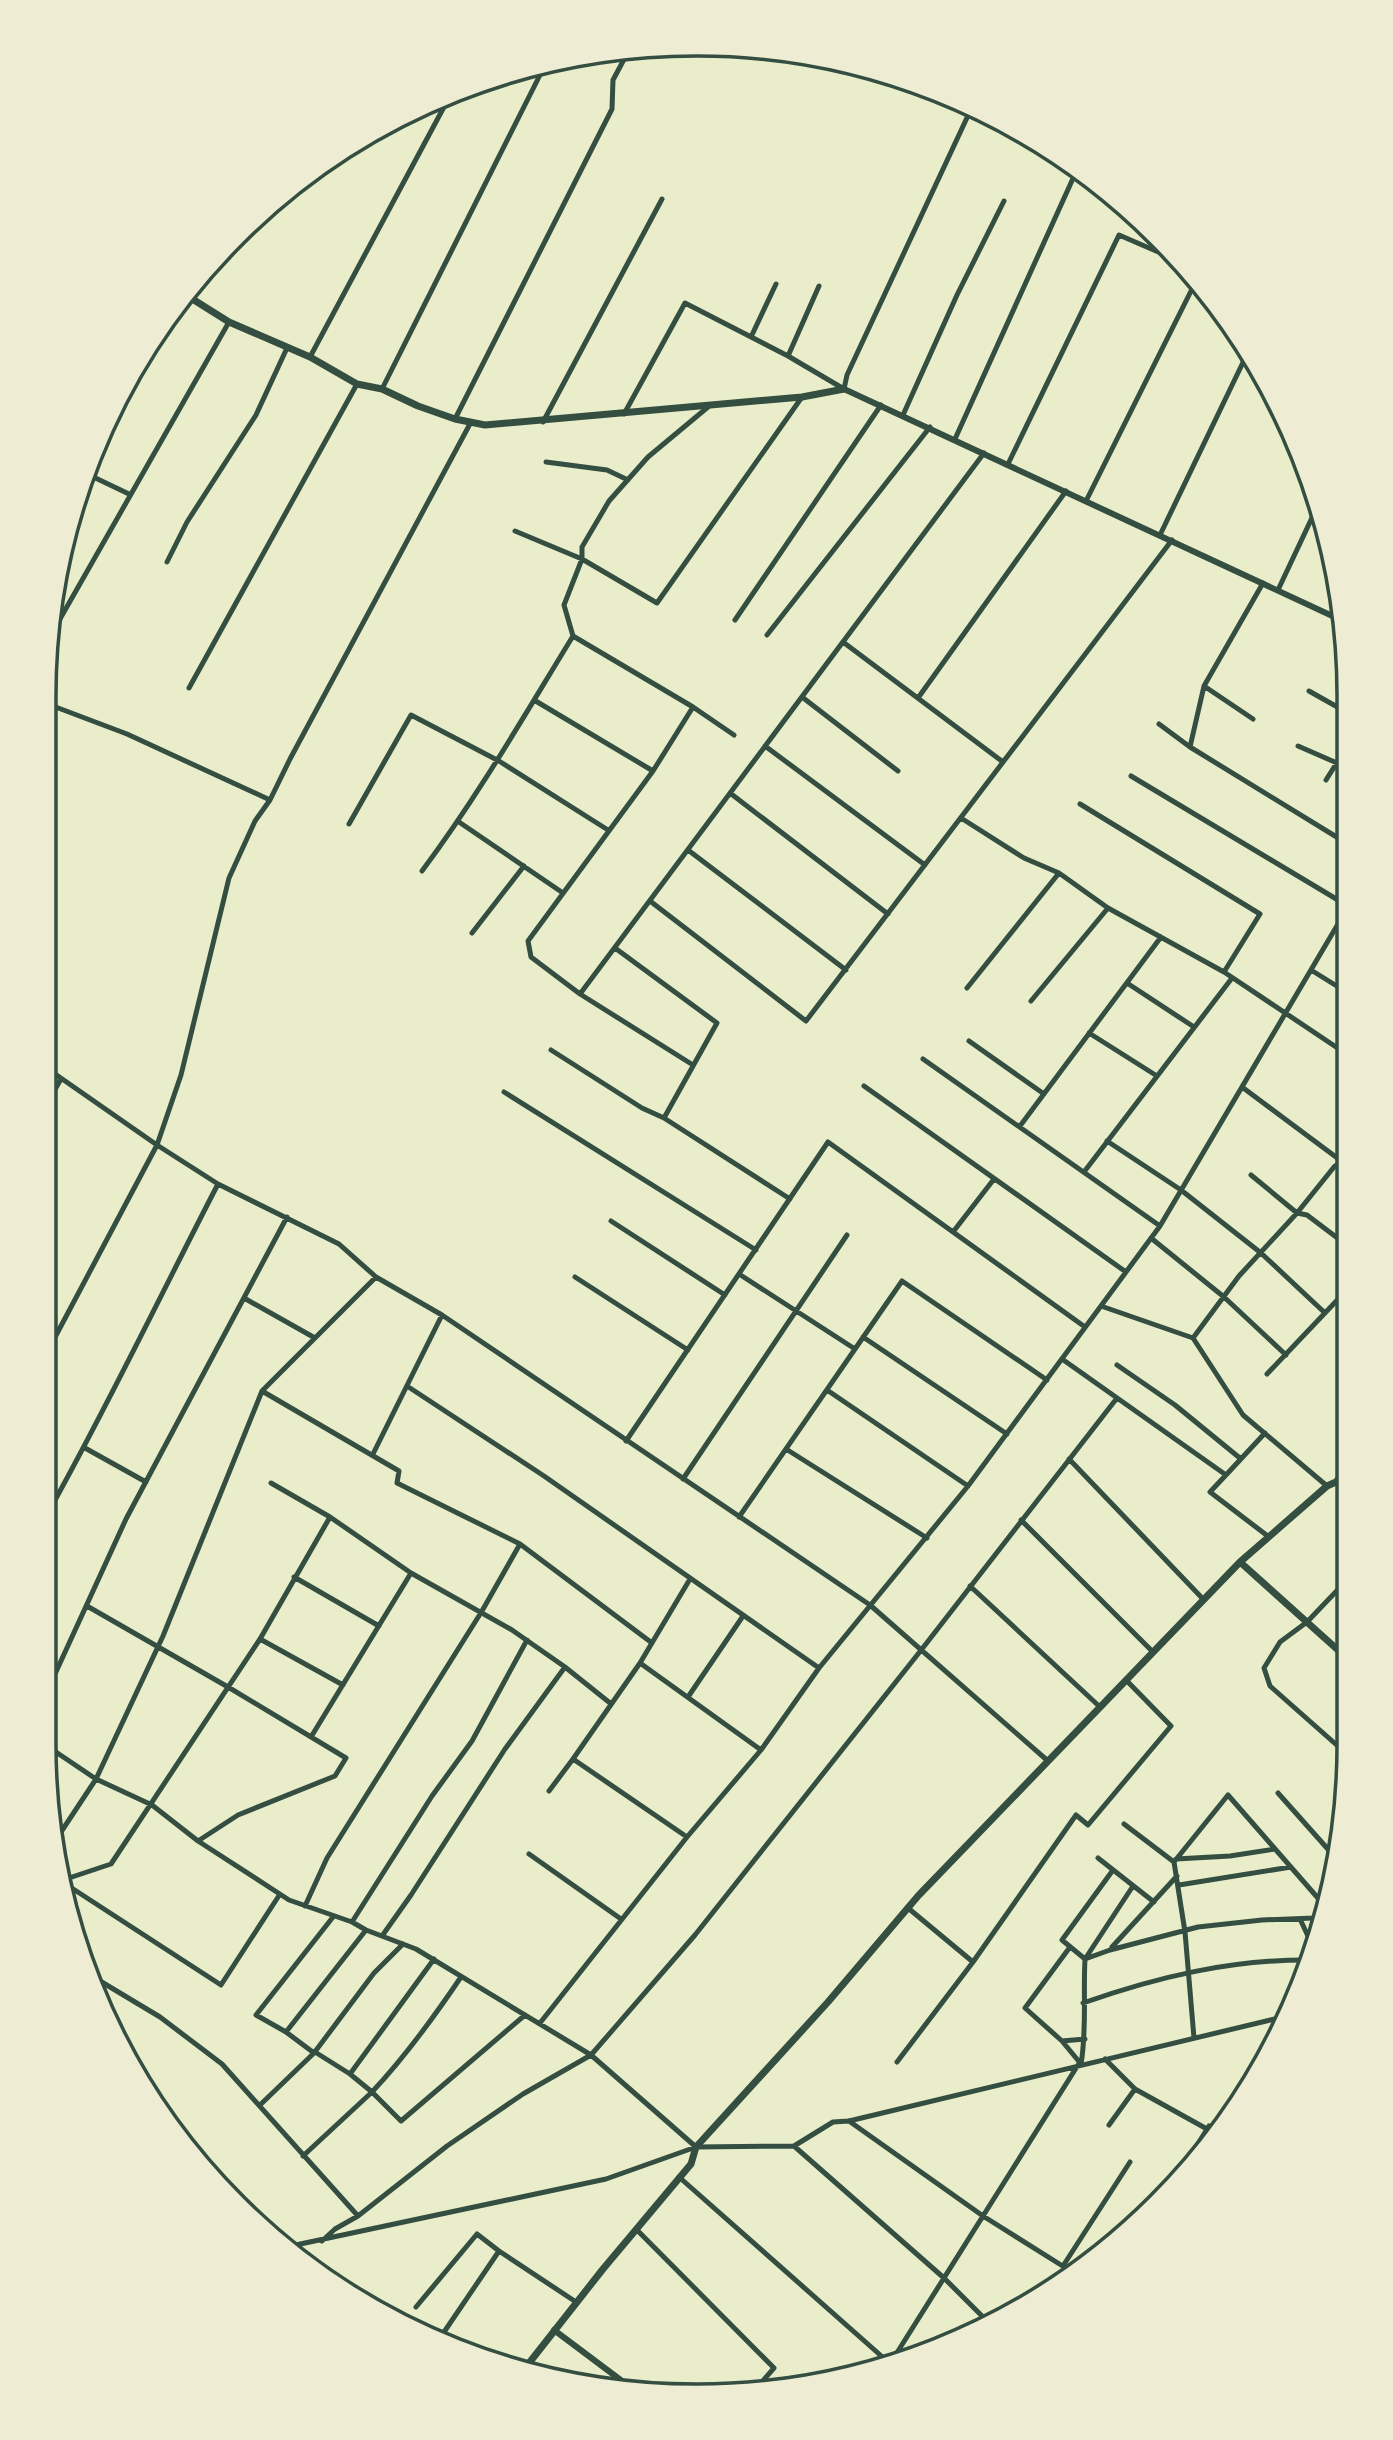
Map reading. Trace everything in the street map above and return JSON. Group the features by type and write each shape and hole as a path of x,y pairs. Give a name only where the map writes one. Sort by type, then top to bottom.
{"main road":[{"path":"194,300 229,322 310,357 357,384 382,389 455,419 498,426 802,397 844,389"},
{"path":"530,2362 576,2302 691,2164 696,2147 828,2002 908,1908 1240,1562 1327,1486 1337,1481"},
{"path":"1240,1562 1337,1649"}],"street":[{"path":"455,419 612,109 613,80 624,60"},
{"path":"382,389 539,76"},
{"path":"310,357 443,109"},
{"path":"844,389 847,375 968,116"},
{"path":"955,439 1073,179"},
{"path":"543,422 662,199"},
{"path":"903,415 957,295 1004,201"},
{"path":"1008,464 1119,234 1155,250"},
{"path":"751,337 776,284"},
{"path":"788,356 819,286"},
{"path":"1086,500 1191,290"},
{"path":"624,414 685,303 788,356 844,389 1332,616"},
{"path":"61,617 229,322"},
{"path":"167,562 187,522 256,415 287,348"},
{"path":"1160,535 1243,363"},
{"path":"190,688 357,384"},
{"path":"515,531 582,559 657,603 802,397"},
{"path":"735,620 881,405"},
{"path":"709,406 648,457 609,501 582,547 582,559 564,605 573,636 694,707 734,735"},
{"path":"56,1335 157,1145 181,1075 229,878 255,821 270,800 471,422"},
{"path":"767,635 930,427"},
{"path":"580,994 984,453"},
{"path":"546,462 607,470 628,480"},
{"path":"95,478 129,494"},
{"path":"918,698 1066,491"},
{"path":"1278,590 1311,519"},
{"path":"650,901 806,1021 1172,541"},
{"path":"1190,747 1204,686 1263,583"},
{"path":"422,871 459,822 499,761 573,636"},
{"path":"843,642 1003,762"},
{"path":"1204,686 1253,719"},
{"path":"1309,691 1337,707"},
{"path":"802,697 898,771"},
{"path":"534,701 653,771"},
{"path":"56,707 127,734 270,800"},
{"path":"693,1065 580,994 531,957 528,941 653,771 694,707"},
{"path":"349,824 411,715 499,761 608,830"},
{"path":"1159,724 1190,747 1337,837"},
{"path":"765,746 925,865"},
{"path":"1298,746 1337,762 1326,780"},
{"path":"1131,776 1337,899"},
{"path":"730,793 888,914"},
{"path":"1080,804 1260,914 1224,972"},
{"path":"961,818 1024,858 1059,873 1108,908 1224,972 1337,1048"},
{"path":"459,822 563,892"},
{"path":"688,850 846,970"},
{"path":"472,933 524,866"},
{"path":"967,988 1059,873"},
{"path":"1031,1001 1108,908"},
{"path":"540,2023 687,1837 761,1751 819,1668 968,1486 1160,1226 1337,925"},
{"path":"1020,1126 1161,937"},
{"path":"615,948 717,1023 664,1118"},
{"path":"1311,970 1337,986"},
{"path":"1084,1172 1231,978"},
{"path":"1127,983 1194,1027"},
{"path":"1089,1033 1157,1076"},
{"path":"969,1041 1044,1094"},
{"path":"551,1050 790,1199"},
{"path":"923,1059 1160,1226"},
{"path":"56,1075 218,1184 339,1244 376,1277 442,1315 870,1605 1048,1761"},
{"path":"56,1088 61,1079"},
{"path":"864,1086 1126,1272"},
{"path":"1242,1087 1337,1158"},
{"path":"504,1092 756,1250"},
{"path":"626,1441 828,1142 1085,1327"},
{"path":"1107,1142 1181,1190 1261,1253 1325,1313"},
{"path":"1193,1338 1224,1297 1337,1166"},
{"path":"1251,1175 1297,1213 1307,1215 1337,1238"},
{"path":"953,1232 994,1179"},
{"path":"56,1499 85,1448 218,1184"},
{"path":"56,1673 126,1519 287,1217"},
{"path":"611,1221 725,1295"},
{"path":"683,1479 847,1235"},
{"path":"1151,1238 1224,1297 1286,1355"},
{"path":"739,1274 855,1349"},
{"path":"62,1831 96,1779 158,1647 262,1391 376,1277"},
{"path":"575,1277 688,1350"},
{"path":"739,1517 902,1281 1046,1380"},
{"path":"244,1298 315,1338"},
{"path":"1267,1374 1337,1300"},
{"path":"1101,1306 1193,1338 1243,1415 1327,1486"},
{"path":"373,1454 442,1315"},
{"path":"863,1337 1007,1434"},
{"path":"1062,1359 1226,1475"},
{"path":"1117,1365 1175,1405 1241,1459"},
{"path":"407,1385 544,1476 819,1668"},
{"path":"827,1390 968,1486"},
{"path":"262,1391 399,1471 397,1483 520,1544 652,1643"},
{"path":"322,2242 335,2229 358,2216 458,2138 523,2094 591,2055 695,1936 1117,1398"},
{"path":"1265,1433 1210,1492 1269,1537"},
{"path":"85,1448 146,1482"},
{"path":"786,1449 927,1538"},
{"path":"1069,1459 1204,1600"},
{"path":"271,1483 330,1517 411,1573 482,1611 527,1640 610,1703"},
{"path":"70,1878 111,1864 260,1639 330,1517"},
{"path":"1021,1520 1153,1652"},
{"path":"305,1906 327,1858 482,1611 520,1544"},
{"path":"311,1737 411,1573"},
{"path":"294,1577 379,1626"},
{"path":"550,1791 640,1662 690,1579"},
{"path":"970,1586 1100,1707"},
{"path":"1337,1591 1307,1622 1280,1642 1264,1668 1270,1686 1337,1745"},
{"path":"87,1606 228,1686 346,1758 335,1776 238,1815 198,1841"},
{"path":"688,1697 743,1616"},
{"path":"260,1639 343,1685"},
{"path":"352,1922 432,1796 471,1741 527,1640"},
{"path":"640,1662 761,1751"},
{"path":"382,1936 505,1749 565,1667"},
{"path":"897,2062 973,1962 1076,1815 1087,1825 1171,1726 1126,1680"},
{"path":"56,1752 96,1779 152,1805 198,1841 280,1894 332,1917 352,1922 434,1959 540,2023 591,2055 696,2147"},
{"path":"573,1759 687,1837"},
{"path":"1278,1793 1328,1849"},
{"path":"1194,2038 1185,1932 1175,1861 1228,1795 1318,1898"},
{"path":"1124,1824 1175,1861 1275,1849"},
{"path":"529,1854 621,1919"},
{"path":"1098,1858 1154,1902"},
{"path":"1179,1885 1291,1867"},
{"path":"1084,1959 1062,1940 1113,1870"},
{"path":"1110,1950 1177,1876"},
{"path":"897,2352 1080,2065 1085,2039 1084,1959 1133,1886"},
{"path":"73,1889 221,1985 280,1894"},
{"path":"908,1908 973,1962"},
{"path":"332,1917 256,2015 350,2074 401,2122 525,2015"},
{"path":"1084,1959 1198,1927 1313,1917"},
{"path":"1300,1919 1307,1935"},
{"path":"286,2032 366,1930"},
{"path":"260,2105 314,2053 374,1973 403,1944"},
{"path":"1070,1947 1025,2008 1062,2041 1080,2065"},
{"path":"350,2074 434,1959"},
{"path":"1083,2003 1146,1981 1188,1971 1276,1959 1299,1959"},
{"path":"303,2156 392,2071 425,2030 461,1977"},
{"path":"103,1983 160,2017 222,2064 358,2216"},
{"path":"298,2245 606,2179 696,2147 794,2146 832,2122 849,2122 1275,2019"},
{"path":"1062,2041 1085,2039"},
{"path":"1105,2059 1135,2089 1207,2129"},
{"path":"1109,2125 1135,2089"},
{"path":"849,2122 983,2216 1065,2267"},
{"path":"1203,2136 1210,2126"},
{"path":"794,2146 944,2278 983,2317"},
{"path":"1068,2265 1130,2162"},
{"path":"678,2177 881,2356"},
{"path":"636,2230 774,2368 763,2381"},
{"path":"416,2307 477,2234 576,2302"},
{"path":"444,2332 499,2250"},
{"path":"554,2330 620,2380"}]}
